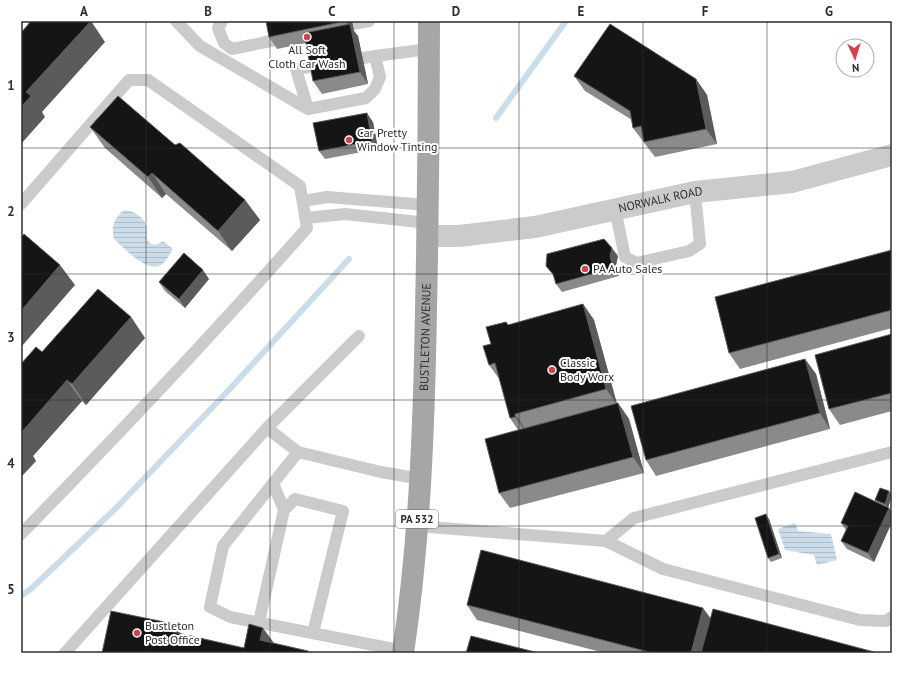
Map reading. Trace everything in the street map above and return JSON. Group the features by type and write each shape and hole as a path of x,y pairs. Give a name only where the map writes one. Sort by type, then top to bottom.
{"main road":[{"name":"BUSTLETON AVENUE","path":"404,652 421,479 425,385 430,21"}],"street":[{"name":"NORWALK ROAD","path":"428,222 459,236 536,227 695,192 792,182 892,155"}],"lane":[{"path":"176,21 200,46 308,108 366,98 375,89 380,77 375,56"},
{"path":"222,21 218,28 224,43 232,49 276,40"},
{"path":"353,24 369,21"},
{"path":"200,46 224,43"},
{"path":"363,58 429,49"},
{"path":"308,108 296,69 316,66"},
{"path":"21,204 129,80 148,80 300,186 307,228 255,287 91,462 21,534"},
{"path":"615,209 625,257 637,263 689,251 700,244 695,192"},
{"path":"303,201 327,197 428,222"},
{"path":"306,218 345,214 428,222"},
{"path":"64,653 267,428 359,336"},
{"path":"267,428 298,452 381,472 421,479"},
{"path":"298,452 223,546 210,607 230,616 404,652"},
{"path":"606,542 634,518 892,452"},
{"path":"259,622 284,510 273,483"},
{"path":"284,510 296,499 342,511 313,633"},
{"path":"417,526 606,542 663,569 860,620 886,621 892,617"}],"water":[{"path":"124,210 136,214 145,222 148,242 152,244 159,244 163,241 173,249 161,265 153,267 141,262 114,239 114,223"},
{"path":"795,523 798,531 831,534 837,560 817,565 814,555 785,550 778,529"}],"building":[{"path":"31,21 91,21 26,92 31,96 21,107 21,33"},
{"path":"266,21 346,21 269,37"},
{"path":"350,24 360,72 313,81 304,33"},
{"path":"610,24 696,79 706,129 644,142 641,126 633,128 630,111 574,76"},
{"path":"118,96 175,145 180,143 245,200 218,231 152,173 148,177 90,127"},
{"name":"Car Pretty Window Tinting","path":"367,113 372,141 319,151 313,123"},
{"path":"24,234 60,265 21,311 21,238"},
{"name":"PA Auto Sales","path":"604,239 612,248 610,256 613,268 556,284 553,274 546,266 547,254"},
{"path":"892,250 892,310 729,353 715,297"},
{"path":"184,253 203,270 179,299 159,282"},
{"path":"98,289 131,317 72,384 67,380 21,433 21,364 36,347 42,352"},
{"name":"Classic Body Worx","path":"583,304 606,389 515,414 515,417 510,418 495,363 489,365 483,346 491,344 486,327 506,322 508,325"},
{"path":"892,334 892,393 829,409 815,355"},
{"path":"805,359 820,413 646,460 631,406"},
{"path":"618,403 633,457 499,493 485,439"},
{"path":"880,488 889,491 885,504 875,500"},
{"path":"855,492 889,508 868,553 841,541 848,526 841,523"},
{"path":"766,514 779,554 768,558 755,518"},
{"path":"481,550 703,608 691,653 653,653 467,605"},
{"path":"713,609 874,652 874,653 701,653"},
{"path":"111,611 174,624 173,632 244,648 249,624 263,628 260,640 308,651 308,653 102,653"},
{"path":"471,636 539,653 466,653"}],"waterway":[{"path":"496,118 566,21"},
{"path":"21,596 32,588 117,507 226,393 349,259"}],"place":[{"name":"All Soft Cloth Car Wash","path":"307,37"},
{"name":"Car Pretty Window Tinting","path":"349,140"},
{"name":"PA Auto Sales","path":"585,269"},
{"name":"Classic Body Worx","path":"552,370"},
{"name":"Bustleton Post Office","path":"137,633"}]}
